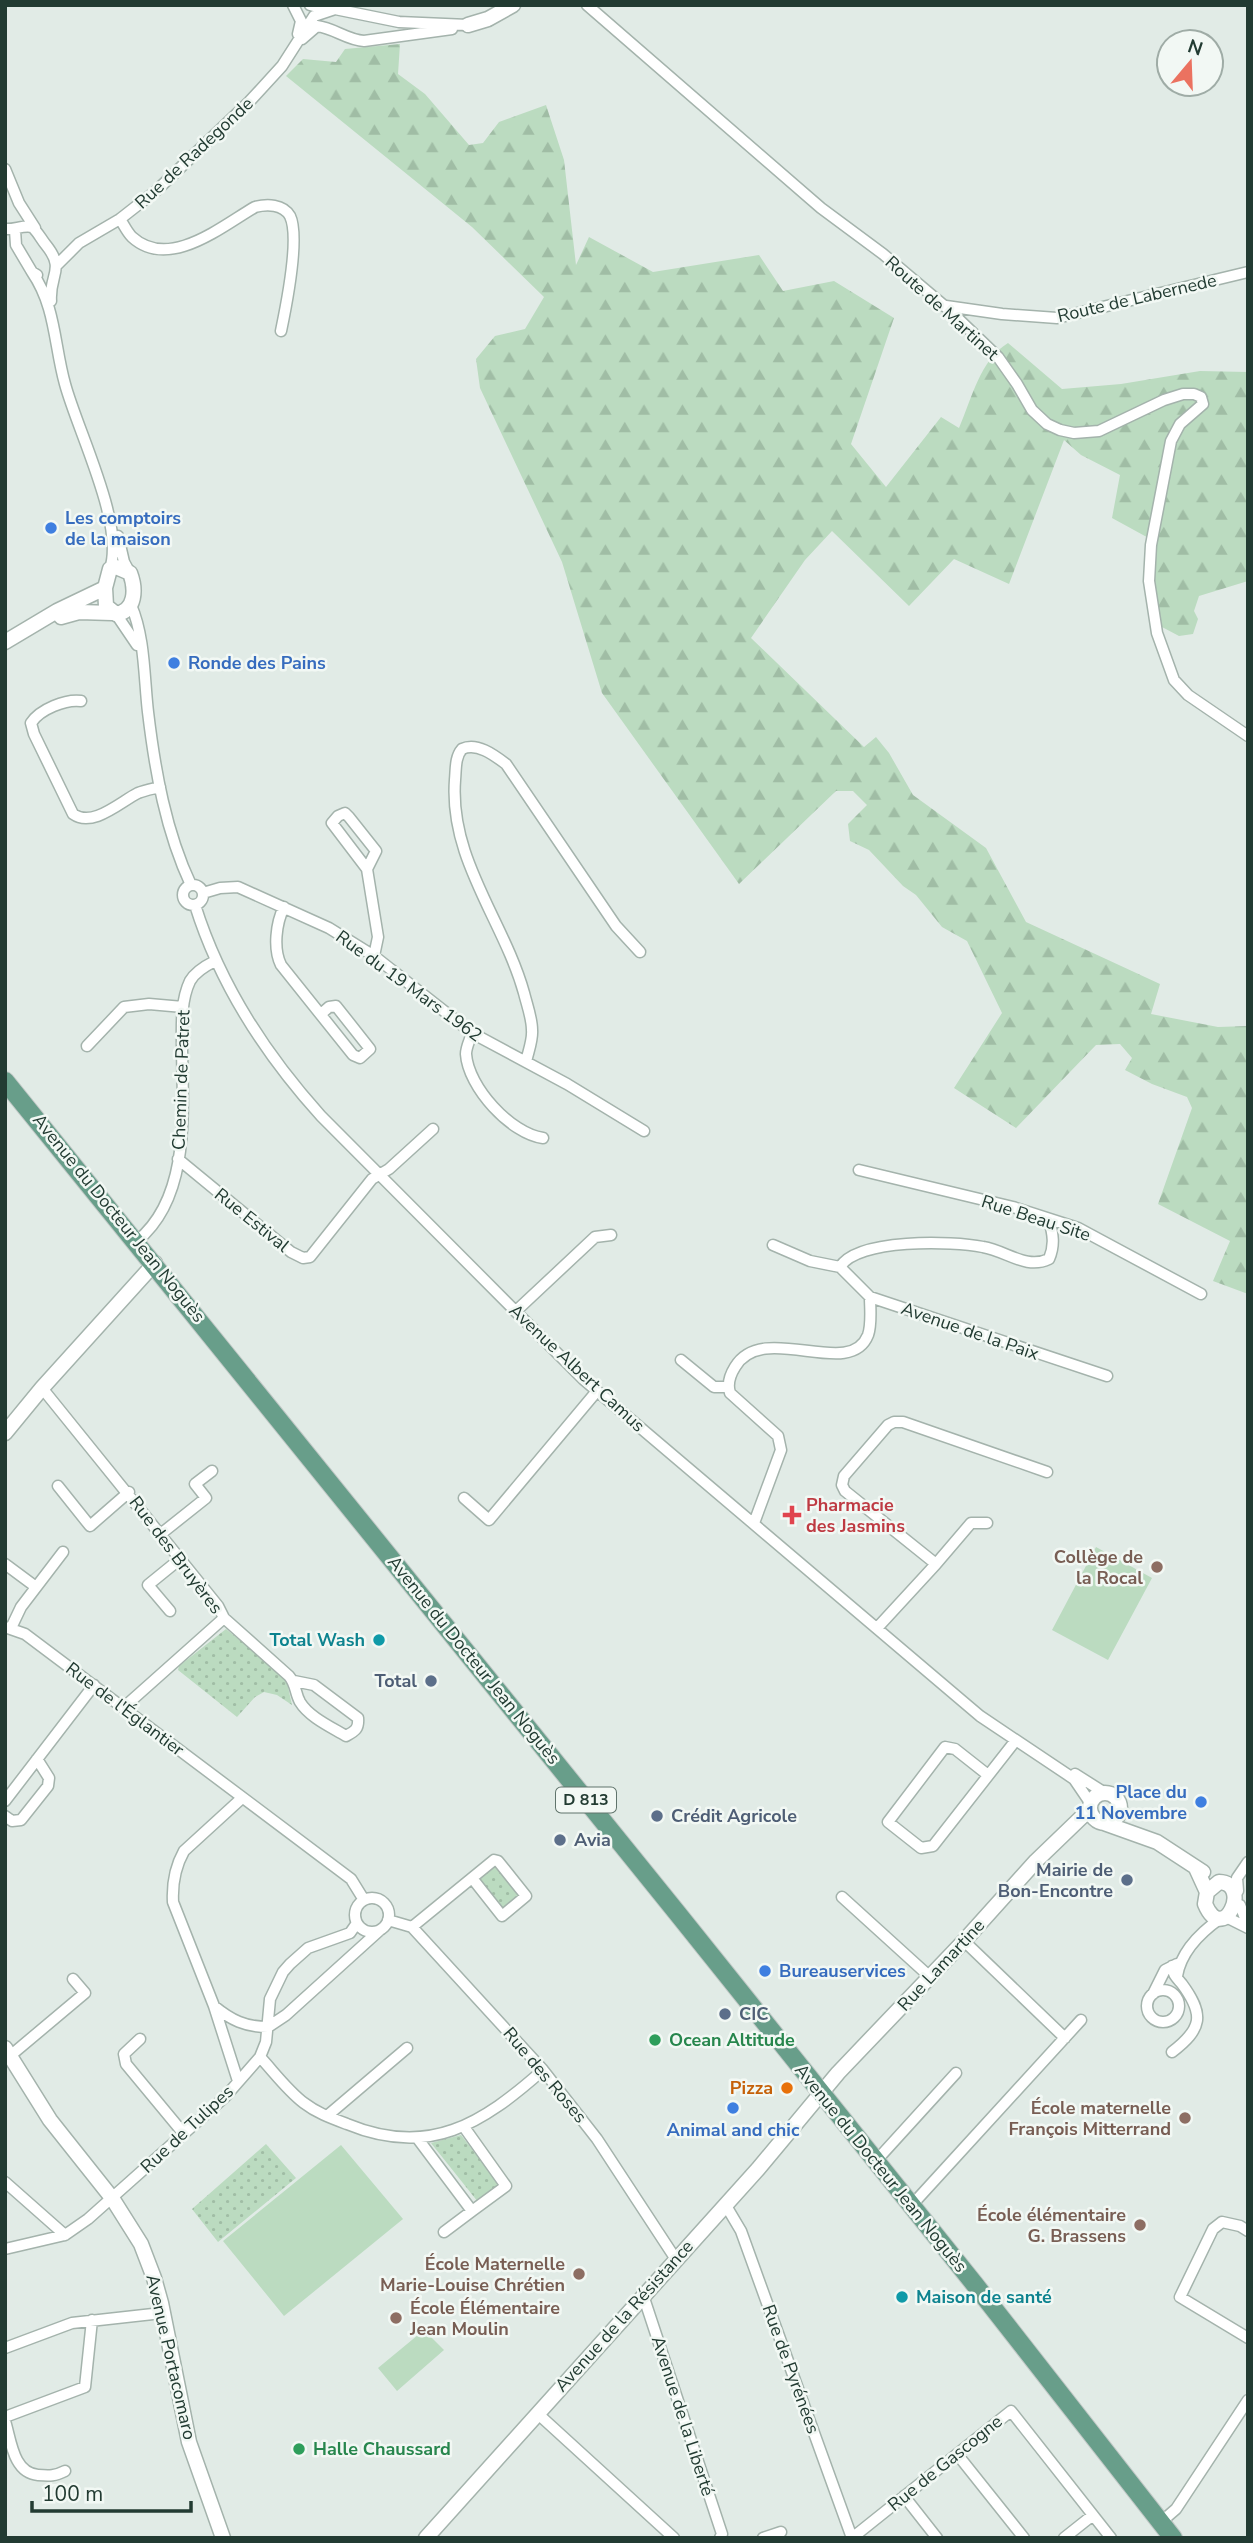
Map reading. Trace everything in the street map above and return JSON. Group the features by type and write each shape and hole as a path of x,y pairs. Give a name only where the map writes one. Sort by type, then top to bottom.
{"main road":[{"name":"Avenue du Docteur Jean Noguès","path":"6,1080 876,2162 1173,2538"}],"street":[{"path":"293,5 301,21 295,47"},
{"path":"310,5 400,22 468,25"},
{"path":"295,47 317,26 364,41 436,33 488,19 513,5"},
{"name":"Route de Martinet","path":"587,5 821,208 883,254 943,305 998,357 1032,410 1047,424 1060,430 1084,434 1099,432 1164,400 1183,394 1194,394 1203,400 1200,407 1180,424 1171,441 1151,545 1149,581 1157,633 1174,680 1188,695 1248,736"},
{"path":"295,47 308,22 328,10"},
{"name":"Rue de Radegonde","path":"56,269 79,243 120,219 158,190 249,102 282,66 295,47"},
{"path":"5,169 19,203 55,256 56,269 50,293 52,317"},
{"path":"19,203 12,230 14,242 46,295 65,386 132,579 131,605 124,613 71,613 30,628"},
{"path":"120,219 132,237 150,248 164,250 187,246 256,207 267,204 280,208 289,215 293,229 290,287 281,331"},
{"path":"12,230 29,226 36,230"},
{"path":"5,241 23,257"},
{"name":"Rue de Radegonde","path":"45,245 79,243"},
{"path":"32,272 45,277 56,269"},
{"name":"Route de Labernede","path":"943,305 1002,314 1057,318 1248,272"},
{"path":"111,522 114,546 105,588 106,607 114,614"},
{"path":"110,569 119,568 130,573"},
{"path":"5,642 57,611 105,588"},
{"name":"Avenue Albert Camus","path":"131,605 142,654 150,732 160,787 180,863 191,886 184,891 183,897 187,904 195,905 215,961 261,1041 289,1080 321,1116 597,1391 980,1716 1074,1779 1095,1814"},
{"name":"Avenue Albert Camus","path":"114,614 132,636 142,654"},
{"path":"81,701 70,700 39,714 31,723 73,814 83,818 96,817 141,792 160,787"},
{"path":"526,1062 533,1031 519,975 506,941 468,866 461,839 454,798 458,753 462,748 480,748 506,764 617,926 640,952"},
{"path":"367,869 376,851 345,813 338,816 332,823 367,869 378,937 374,956"},
{"path":"191,886 199,888 203,893 202,901 195,905"},
{"name":"Rue du 19 Mars 1962","path":"203,893 238,887 329,928 374,956 472,1033 644,1131"},
{"path":"284,907 278,918 279,960 321,1014 353,1055 360,1058 370,1049 336,1006 329,1007 321,1014"},
{"name":"Chemin de Patret","path":"136,1241 150,1230 168,1199 178,1159 183,1122 183,1007 194,974 215,961"},
{"path":"87,1046 124,1007 149,1004 183,1007"},
{"path":"472,1033 466,1057 475,1081 492,1106 520,1130 543,1138"},
{"path":"380,1174 433,1129"},
{"name":"Rue Estival","path":"178,1159 291,1252 303,1258 310,1257 372,1180 380,1174"},
{"name":"Rue Beau Site","path":"859,1170 1013,1207 1078,1228 1201,1294"},
{"path":"774,1245 810,1261 841,1268 849,1258 882,1246 950,1242 986,1247 1039,1264 1049,1259 1053,1250 1049,1220"},
{"path":"516,1311 595,1237 611,1235"},
{"path":"5,1433 155,1263"},
{"name":"Avenue de la Paix","path":"841,1268 870,1297 1107,1376"},
{"path":"754,1523 781,1450 781,1443 778,1436 734,1397 728,1387 731,1374 747,1353 758,1349 843,1353 854,1351 869,1333 870,1297"},
{"path":"681,1360 714,1387 728,1387"},
{"name":"Rue des Bruyères","path":"42,1388 162,1533 218,1606 224,1618 124,1708"},
{"path":"464,1498 489,1520 597,1391"},
{"path":"936,1564 845,1491 842,1485 844,1476 888,1425 902,1422 1047,1472"},
{"path":"162,1533 206,1498 195,1484 212,1471"},
{"path":"58,1486 90,1526 129,1492"},
{"path":"878,1627 971,1523 987,1523"},
{"path":"8,1627 64,1552"},
{"path":"170,1611 148,1585 180,1559"},
{"path":"5,1564 36,1587"},
{"path":"224,1618 294,1681 302,1705 312,1715 345,1736 356,1731 359,1726 358,1718 314,1685 294,1681"},
{"name":"Rue de l'Églantier","path":"8,1627 25,1634 242,1798"},
{"path":"5,1801 93,1685"},
{"path":"988,1775 955,1749 945,1747 888,1822 921,1848 933,1846 1016,1740"},
{"name":"Avenue Albert Camus","path":"1043,1757 1105,1793"},
{"path":"5,1816 12,1821 21,1820 48,1786 49,1778 37,1759"},
{"path":"1095,1814 1096,1796 1105,1793 1117,1799 1120,1811 1146,1838"},
{"path":"238,2081 214,2006 173,1902 176,1867 184,1850 242,1798 351,1879 364,1900"},
{"path":"1095,1814 1113,1821 1120,1811"},
{"path":"1095,1814 1164,1845 1196,1868 1232,1888 1248,1927"},
{"name":"Rue Lamartine","path":"820,2094 1036,1861 1062,1836 1095,1814"},
{"path":"388,1920 412,1927 472,1878 493,1861 496,1860 526,1896 502,1916 472,1878"},
{"path":"1176,1964 1175,1996 1178,2006 1175,2015 1163,2021 1153,2018 1148,2011 1147,2001 1165,1970 1176,1964 1204,1930 1238,1911 1232,1888 1246,1866"},
{"path":"1196,1868 1207,1892 1204,1930"},
{"path":"1207,1892 1232,1888"},
{"path":"842,1897 929,1976"},
{"path":"214,2006 242,2024 268,2027 286,2015 388,1920 385,1904 375,1899 364,1900"},
{"path":"364,1900 355,1913 357,1923 350,1933 308,1948 283,1972 271,1999 268,2027 260,2056 302,2101 317,2112 361,2130 418,2139 464,2127 496,2110 543,2070"},
{"path":"1206,1908 1211,1914 1248,1927"},
{"path":"357,1923 370,1931 380,1930"},
{"name":"Rue des Roses","path":"412,1927 543,2070 597,2139 675,2258"},
{"path":"964,1941 1065,2038"},
{"path":"1172,2052 1195,2030 1199,2019 1192,1998 1176,1978"},
{"path":"7,2052 85,1993 73,1979"},
{"path":"1153,1994 1167,1991 1175,1996"},
{"path":"911,2206 1082,2020"},
{"path":"140,2039 124,2054 126,2064 184,2134"},
{"path":"327,2116 407,2048"},
{"name":"Avenue Portacomaro","path":"7,2052 50,2120 112,2198 141,2244 154,2278 190,2442 223,2538"},
{"name":"Rue de Tulipes","path":"65,2235 112,2198 225,2097 260,2056"},
{"path":"876,2162 956,2073"},
{"name":"Avenue de la Résistance","path":"426,2538 675,2258 758,2169 820,2094"},
{"path":"444,2232 506,2186 464,2127"},
{"path":"418,2139 472,2211"},
{"path":"5,2182 65,2235"},
{"name":"Rue de Pyrénées","path":"725,2204 741,2231 852,2538"},
{"path":"1248,2231 1240,2225 1223,2222 1213,2229 1180,2297 1248,2338"},
{"path":"5,2249 65,2235"},
{"name":"Avenue de la Liberté","path":"643,2295 722,2534 720,2538"},
{"path":"5,2348 72,2323 162,2313"},
{"path":"65,2471 54,2477 32,2475 20,2466 7,2438 5,2419 85,2386 92,2320"},
{"path":"1161,2522 1176,2509 1248,2400"},
{"name":"Rue de Gascogne","path":"852,2538 1011,2411 1111,2538"},
{"path":"537,2413 674,2538"},
{"path":"957,2454 1024,2538"},
{"path":"904,2496 937,2538"},
{"path":"1064,2538 1093,2515"},
{"path":"763,2538 781,2532"}],"green space":[{"path":"400,44 398,74 425,94 469,145 483,143 499,122 546,105 564,160 576,265 589,237 653,272 759,255 783,291 834,281 894,318 851,444 886,487 941,417 959,428 984,369 998,350 1008,343 1062,389 1121,384 1200,371 1248,372 1248,581 1199,596 1194,611 1198,619 1193,634 1179,636 1162,627 1153,569 1154,541 1112,518 1120,475 1081,455 1064,440 1009,584 954,559 909,606 832,531 805,560 751,638 864,747 876,737 889,753 913,795 986,848 1026,922 1160,984 1151,1014 1218,1027 1248,1026 1248,1294 1213,1281 1230,1241 1158,1204 1192,1108 1187,1097 1125,1070 1132,1058 1120,1044 1096,1045 1016,1128 954,1088 1002,1013 967,941 942,927 916,895 903,886 869,850 850,841 848,824 867,805 853,791 836,791 739,884 602,693 562,562 480,388 476,359 495,336 525,329 544,297 472,227 286,76 303,59 336,62 345,49"},
{"path":"1096,1547 1152,1578 1108,1660 1052,1630"},
{"path":"226,1629 286,1678 292,1705 277,1695 264,1692 255,1697 237,1717 178,1670 179,1666"},
{"path":"496,1866 519,1896 502,1909 479,1880"},
{"path":"461,2135 499,2184 478,2202 431,2143"},
{"path":"266,2144 296,2178 218,2242 192,2209"},
{"path":"341,2145 403,2219 284,2316 223,2241"},
{"path":"424,2330 444,2350 397,2391 378,2368"}],"place":[{"name":"Les comptoirs de la maison","path":"51,528"},
{"name":"Ronde des Pains","path":"174,663"},
{"name":"Pharmacie des Jasmins","path":"792,1515"},
{"name":"Collège de la Rocal","path":"1157,1567"},
{"name":"Total Wash","path":"379,1640"},
{"name":"Total","path":"431,1681"},
{"name":"Place du 11 Novembre","path":"1201,1802"},
{"name":"Crédit Agricole","path":"657,1816"},
{"name":"Avia","path":"560,1840"},
{"name":"Mairie de Bon-Encontre","path":"1127,1880"},
{"name":"Bureauservices","path":"765,1971"},
{"name":"CIC","path":"725,2014"},
{"name":"Ocean Altitude","path":"655,2040"},
{"name":"Pizza","path":"787,2088"},
{"name":"Animal and chic","path":"733,2108"},
{"name":"École maternelle François Mitterrand","path":"1185,2118"},
{"name":"École élémentaire G. Brassens","path":"1140,2225"},
{"name":"École Maternelle Marie-Louise Chrétien","path":"579,2274"},
{"name":"Maison de santé","path":"902,2297"},
{"name":"École Élémentaire Jean Moulin","path":"396,2318"},
{"name":"Halle Chaussard","path":"299,2449"}]}
